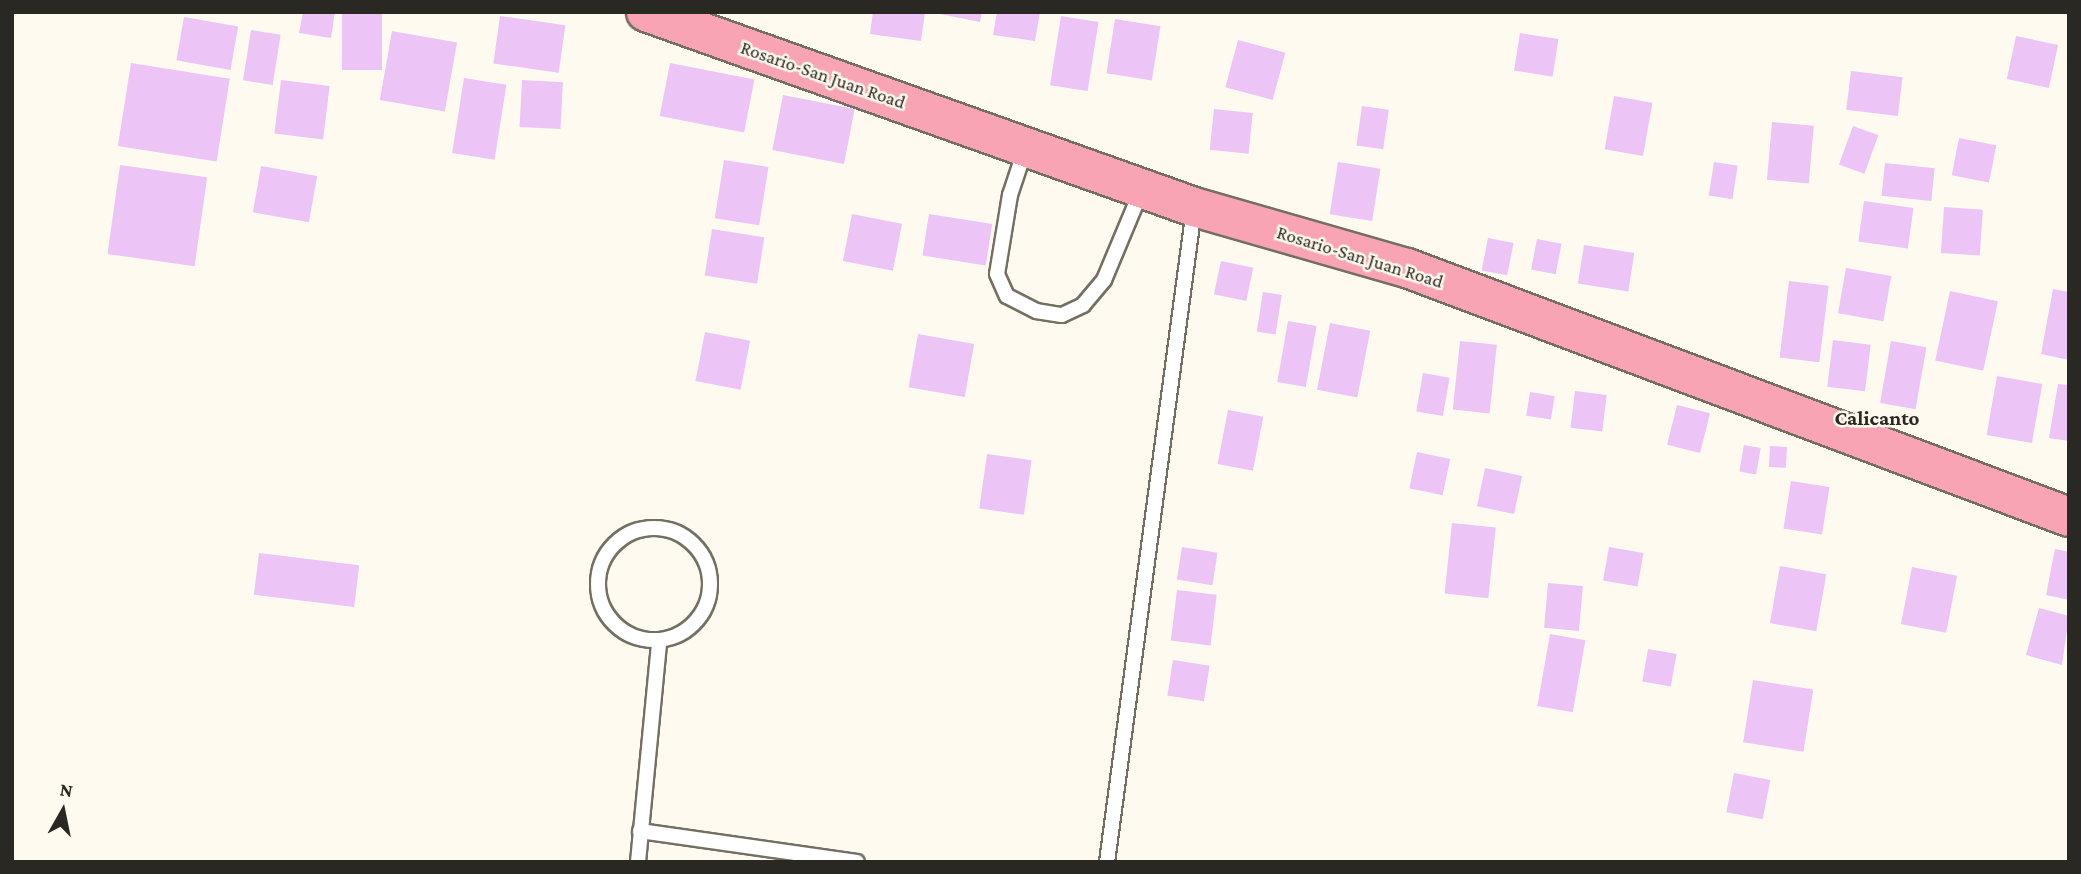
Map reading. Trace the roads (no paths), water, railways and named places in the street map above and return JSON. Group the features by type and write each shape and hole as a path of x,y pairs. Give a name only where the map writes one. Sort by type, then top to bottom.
{"main road":[{"name":"Rosario-San Juan Road","path":"646,12 1194,207 1407,268 2069,517"}],"lane":[{"path":"1027,146 1010,195 998,274 1007,296 1036,311 1062,315 1083,305 1104,280 1143,188"},
{"path":"1107,862 1194,207"},
{"path":"649,525 693,539 713,579 699,621 659,642 616,628 595,588 609,546 649,525"},
{"path":"638,862 659,642"},
{"path":"640,831 857,862"}],"district":[{"name":"Calicanto","path":"1877,418"}]}
